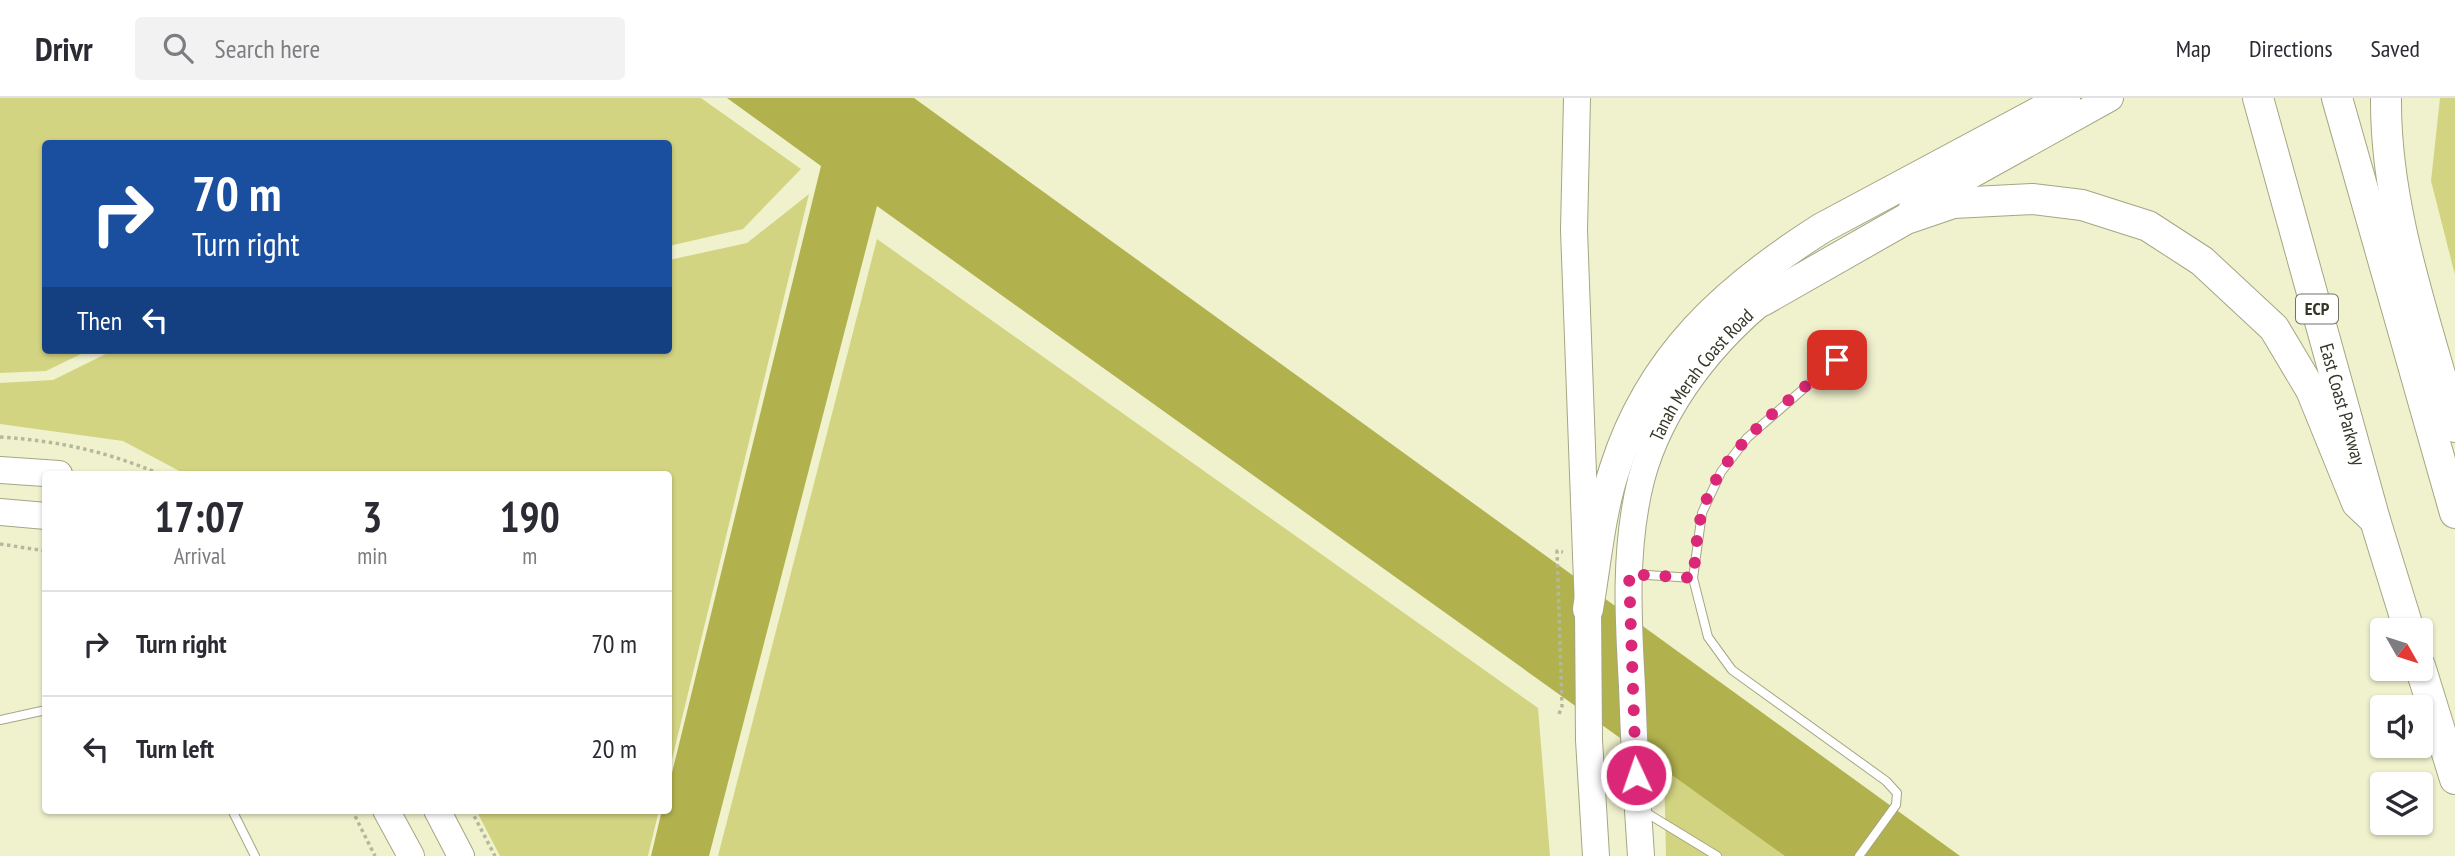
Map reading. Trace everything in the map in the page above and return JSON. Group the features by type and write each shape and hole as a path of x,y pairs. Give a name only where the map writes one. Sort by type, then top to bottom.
{"highway":[{"path":"1588,609 1615,467 1640,412 1673,354 1699,322 1785,251 1822,228 2065,98"},
{"name":"East Coast Parkway","path":"2258,98 2375,520 2405,618"},
{"path":"2337,98 2455,513"},
{"path":"2386,98 2385,132 2394,200 2455,427"},
{"path":"1762,301 1906,219 1953,203 2032,199 2082,205 2148,226 2202,261 2274,328 2311,390 2357,503 2375,520"},
{"path":"2425,681 2455,779"}],"main road":[{"path":"1577,98 1574,230 1588,609 1589,740 1596,856"},
{"name":"Tanah Merah Coast Road","path":"1641,856 1628,608 1629,574 1631,540 1642,479 1664,424 1716,344 1762,301 1828,254 2110,98"},
{"path":"0,470 42,473"},
{"path":"0,512 42,516"},
{"path":"388,814 411,856"},
{"path":"439,814 461,856"}],"lane":[{"path":"1854,344 1747,438 1720,472 1702,513 1693,578 1708,637 1732,670 1886,781 1897,793 1896,805 1859,856"},
{"path":"1629,574 1693,578"},
{"path":"0,720 42,711"},
{"path":"1638,808 1717,856"},
{"path":"234,814 255,856"}],"path":[{"path":"0,437 50,440 97,450 152,471"},
{"path":"0,544 42,550"},
{"path":"1558,567 1562,706 1559,714"},
{"path":"354,814 375,856"},
{"path":"473,814 495,856"}],"shaded area":[{"path":"0,98 701,98 801,169 743,229 672,245 672,140 42,140 42,354 81,354 46,371 0,373"},
{"path":"727,98 914,98 1960,856 1785,856 877,206 709,856 651,856 661,814 672,814 672,773 821,166"},
{"path":"2440,98 2455,98 2455,275 2431,181"},
{"path":"809,194 672,760 672,471 179,471 123,441 0,424 0,383 53,380 106,354 672,354 672,259 747,243"},
{"path":"877,239 1538,708 1550,856 718,856"},
{"path":"1664,769 1786,856 1666,856"},
{"path":"478,814 658,814 648,856 500,856"}],"route":[{"path":"1636,775 1628,608 1629,574 1693,578 1702,513 1720,472 1747,438 1837,360"}]}
